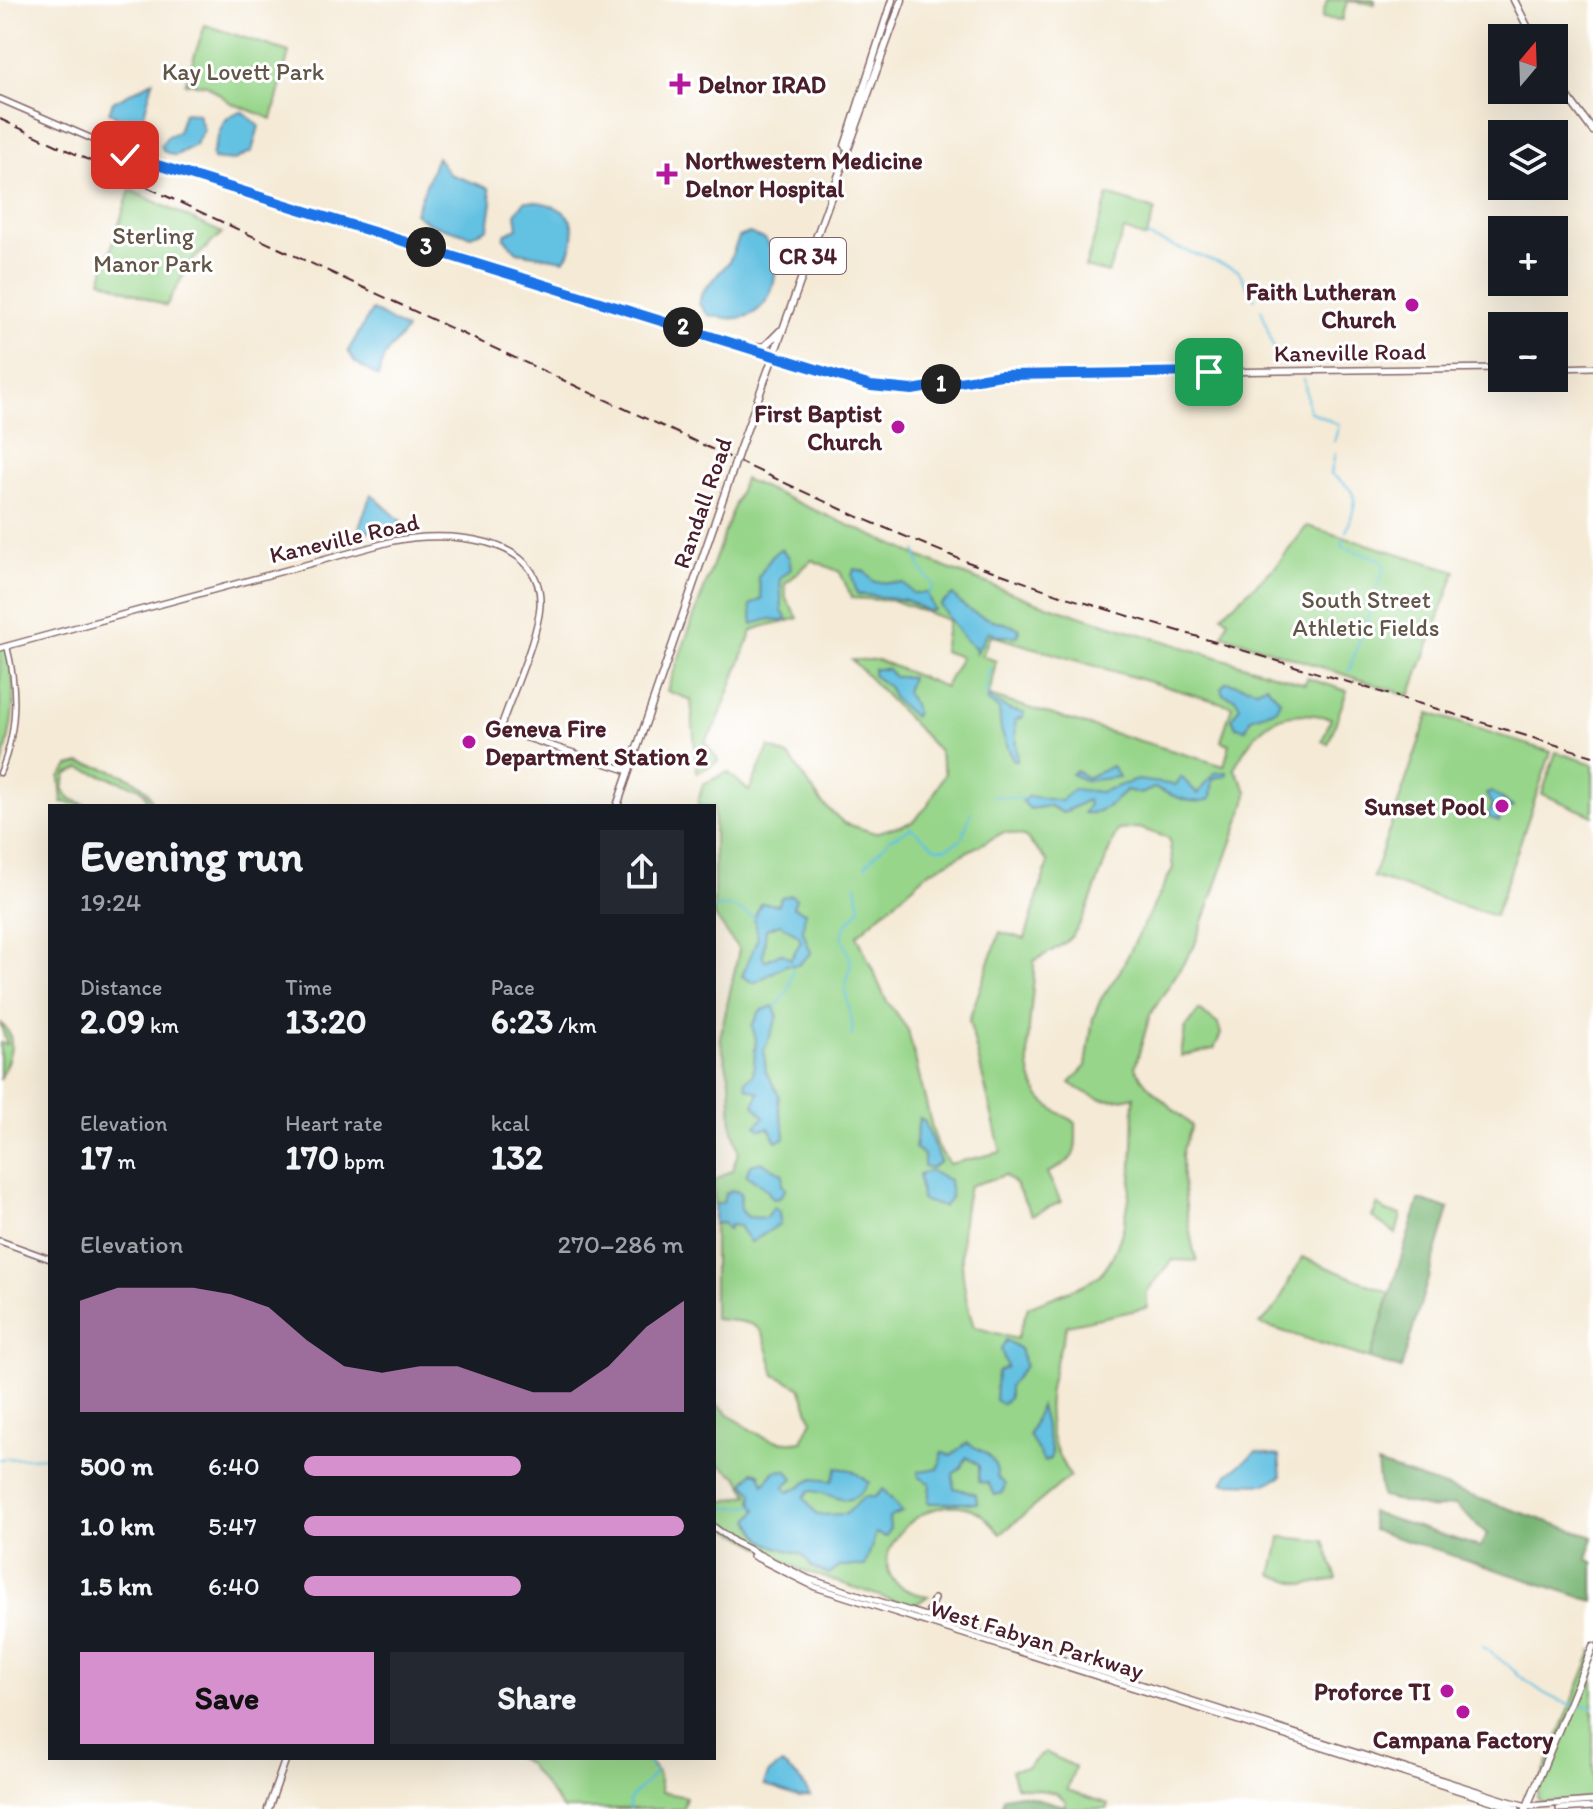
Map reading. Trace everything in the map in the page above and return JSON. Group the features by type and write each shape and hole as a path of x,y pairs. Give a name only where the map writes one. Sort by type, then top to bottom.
{"main road":[{"name":"Randall Road","path":"629,771 843,157 892,0"},
{"name":"Randall Road","path":"843,157 867,101 902,0"},
{"path":"1514,0 1526,24"},
{"path":"1568,97 1593,131"},
{"name":"Kaneville Road","path":"0,99 148,163 871,386 904,390 1001,375 1488,368"},
{"path":"752,348 765,346 782,328"},
{"path":"1568,368 1593,367"},
{"name":"Kaneville Road","path":"4,647 393,541 437,535 463,538 487,543 514,555 535,577 540,595 537,620 500,729 629,771"},
{"name":"CR 34","path":"618,804 629,771"},
{"path":"0,1241 48,1258"},
{"name":"West Fabyan Parkway","path":"716,1528 765,1565 815,1587 1335,1749"},
{"name":"West Fabyan Parkway","path":"736,1543 809,1579 1335,1749"},
{"path":"934,1599 929,1610 936,1619"},
{"path":"1527,1808 1593,1646"},
{"path":"1335,1749 1527,1808 1593,1804"},
{"path":"1335,1749 1517,1809"},
{"path":"268,1809 285,1760"},
{"path":"1559,1809 1593,1804"}],"street":[{"path":"0,773 11,740 15,713 13,669 4,647"}],"green space":[{"path":"1327,0 1375,0 1375,4 1347,1 1342,20 1322,18"},
{"name":"Kay Lovett Park","path":"205,25 289,52 272,119 231,103 207,85 185,83"},
{"name":"Sterling Manor Park","path":"130,190 222,233 191,262 166,306 101,280"},
{"path":"1108,195 1155,210 1146,238 1124,230 1108,273 1085,267"},
{"path":"744,479 946,568 1036,602 1305,684 1307,678 1347,691 1328,744 1322,741 1331,718 1297,714 1283,717 1261,729 1234,768 1247,791 1246,802 1194,947 1150,1015 1135,1067 1153,1091 1192,1126 1183,1152 1182,1166 1197,1261 1173,1260 1147,1291 1147,1308 1067,1325 1051,1384 1049,1420 1059,1457 1070,1476 1001,1534 984,1516 961,1506 937,1508 916,1518 899,1534 889,1553 889,1571 901,1586 928,1596 912,1607 799,1569 716,1521 716,1503 749,1495 738,1477 716,1462 716,1404 755,1432 777,1441 802,1441 812,1420 800,1387 775,1375 759,1330 744,1322 716,1319 716,1180 732,1170 739,1151 732,1126 730,1080 720,1038 739,950 716,918 716,804 698,804 703,784 728,772 749,791 769,747 790,757 822,803 844,823 875,833 912,822 927,807 945,773 939,751 852,660 878,660 945,687 961,657 943,651 948,620 895,601 852,598 840,572 812,560 785,584 786,598 798,618 752,631 717,723 705,742 719,761 697,773 691,700 667,691","holes":["990,635 1232,706 1221,741 1230,744 1224,766 989,696 996,661 982,656","1139,828 1169,838 1173,868 1120,971 1101,999 1093,1018 1086,1066 1070,1083 1100,1098 1116,1100 1134,1096 1130,1189 1120,1237 1112,1257 1094,1279 1028,1307 1017,1339 974,1327 965,1293 962,1257 969,1186 1005,1175 1015,1184 1032,1215 1061,1202 1047,1173 1065,1164 1075,1149 1076,1123 1043,1101 1029,1067 1034,961 1063,944 1075,932 1089,905 1118,830","1004,832 1024,836 1048,862 1025,939 1000,932 969,1020 1001,1152 949,1164 936,1144 908,1030 886,1000 857,935 929,872"]},
{"name":"South Street Athletic Fields","path":"1307,526 1456,571 1410,696 1223,635 1228,620 1222,615 1277,565"},
{"path":"7,646 13,679 13,710 0,773 0,648"},
{"path":"1429,713 1551,752 1495,916 1373,877"},
{"path":"1556,752 1593,764 1593,816 1542,794"},
{"path":"80,763 125,776 144,788 152,804 147,804 146,795 140,788 80,768 67,774 63,788 69,798 84,804 62,802 60,777 69,766"},
{"path":"1199,1010 1218,1024 1221,1034 1214,1049 1181,1056 1185,1029"},
{"path":"0,1023 10,1036 11,1043 0,1080 0,1043 7,1044"},
{"path":"1419,1200 1449,1209 1401,1369 1370,1359"},
{"path":"1378,1204 1385,1211 1401,1215 1396,1234 1372,1217"},
{"path":"1302,1257 1390,1293 1370,1359 1260,1324 1276,1307"},
{"path":"1377,1464 1593,1537 1587,1559 1593,1562 1593,1601 1373,1530 1370,1512 1480,1547 1487,1534 1455,1505 1433,1509 1381,1497"},
{"path":"1281,1537 1324,1541 1337,1579 1305,1585 1272,1575"},
{"path":"1593,1650 1593,1799 1542,1802 1537,1797 1538,1787"},
{"path":"1045,1752 1075,1767 1067,1790 1108,1804 1107,1809 1063,1809 1066,1801 1056,1793 1016,1786 1011,1770 1027,1767"},
{"path":"521,1760 648,1760 658,1773 661,1792 686,1797 683,1809 563,1809 528,1764"},
{"path":"1020,1794 1065,1806 1063,1809 1002,1809 1003,1797"}],"water":[{"path":"153,81 140,129 109,112 113,102"},
{"path":"243,112 259,126 252,151 233,161 213,159 212,154 225,121"},
{"path":"184,113 198,114 204,130 195,145 175,156 163,151 161,145 168,136 178,132"},
{"path":"437,157 449,174 489,188 492,202 488,228 471,236 428,223 415,213"},
{"path":"525,201 554,207 568,217 572,224 572,244 564,260 517,252 504,238 506,233 518,228 516,213"},
{"path":"749,233 765,239 774,259 774,282 765,303 747,316 708,315 699,304 702,292 729,262 739,237"},
{"path":"372,310 406,330 384,357 378,377 355,362 348,351"},
{"path":"371,494 401,521 397,526 357,533"},
{"path":"781,549 789,557 791,569 780,579 782,611 788,621 770,619 753,624 750,605 762,599 758,577"},
{"path":"854,569 864,571 874,582 903,583 913,593 927,593 934,610 927,611 906,600 857,594 852,576"},
{"path":"953,595 968,609 983,617 1019,628 1018,636 999,636 988,631 976,653 975,647 961,635 940,605"},
{"path":"874,669 888,669 894,677 911,677 906,692 916,711 914,717 894,699 888,686 873,675"},
{"path":"1226,682 1257,689 1266,685 1280,700 1277,709 1251,718 1246,729 1236,727 1232,718 1240,706 1235,698 1223,694 1221,688"},
{"path":"987,697 1010,710 1024,713 1023,717 1015,720 1017,760 1013,760 1001,730 999,709 987,701"},
{"path":"1112,766 1119,777 1086,781 1071,774 1076,771 1087,778"},
{"path":"1227,772 1227,776 1213,778 1211,798 1197,802 1154,788 1141,794 1126,790 1107,806 1090,813 1084,813 1089,804 1087,800 1063,813 1050,806 1030,809 1022,801 1029,796 1061,801 1073,789 1100,792 1137,780 1176,785 1181,777 1198,794 1214,773"},
{"name":"Sunset Pool","path":"1492,792 1513,807 1503,812 1499,821 1488,817 1492,805 1486,794"},
{"path":"792,895 796,899 793,907 805,912 803,931 811,953 798,965 786,965 754,983 742,976 758,938 754,919 761,903 779,905 781,897","holes":["780,924 798,935 801,941 791,959 781,953 765,961 766,929"]},
{"path":"773,1006 778,1016 764,1051 766,1072 779,1095 785,1132 785,1138 776,1141 769,1128 756,1126 764,1117 754,1105 759,1092 747,1088 745,1081 753,1075 756,1039 752,1026 760,1011"},
{"path":"919,1118 924,1120 940,1162 931,1168 924,1166 924,1155 915,1148"},
{"path":"762,1162 783,1174 782,1185 786,1189 779,1198 773,1199 766,1189 746,1175 751,1165"},
{"path":"929,1171 949,1180 951,1198 943,1207 921,1200 919,1174"},
{"path":"732,1190 741,1193 740,1209 748,1217 765,1218 774,1207 779,1211 780,1224 750,1243 739,1226 730,1225 728,1230 723,1223 716,1224 716,1205 723,1203 725,1194"},
{"path":"1006,1340 1020,1349 1025,1366 1009,1386 1009,1398 1002,1404 995,1400 997,1372 1007,1367 1001,1349"},
{"path":"1040,1406 1052,1453 1051,1459 1044,1462 1029,1435"},
{"path":"967,1443 984,1452 995,1464 997,1477 1005,1484 1003,1493 995,1495 988,1483 979,1482 979,1466 967,1457 953,1474 954,1488 976,1494 977,1503 928,1503 930,1483 919,1477 918,1471 939,1468 942,1452 951,1456"},
{"path":"1256,1452 1279,1456 1281,1477 1266,1484 1223,1483 1228,1474"},
{"path":"837,1468 851,1470 869,1482 862,1492 847,1500 809,1491 804,1497 817,1515 846,1514 864,1497 875,1497 883,1489 902,1512 889,1518 890,1529 886,1537 876,1533 865,1566 840,1566 829,1574 813,1568 802,1554 770,1544 760,1536 750,1520 757,1510 752,1502 753,1493 744,1483 753,1472 760,1474 764,1484 775,1471 786,1470 793,1478 784,1488 789,1492 813,1479 832,1481"},
{"path":"782,1764 800,1779 810,1796 798,1797 764,1785 768,1774"}],"waterway":[{"path":"1146,236 1238,270 1255,299"},
{"path":"1261,309 1275,353 1288,364"},
{"path":"1304,379 1309,411 1339,425 1334,442"},
{"path":"1335,453 1331,474 1348,487 1354,498 1346,532"},
{"path":"1344,538 1342,547 1380,559 1385,566 1349,671"},
{"path":"916,550 920,566"},
{"path":"921,569 934,586 928,594"},
{"path":"987,697 986,681 990,668"},
{"path":"993,796 1023,799"},
{"path":"963,837 971,812"},
{"path":"865,866 890,839 911,828 936,848 946,848 961,840"},
{"path":"852,1036 845,990 851,961 842,937 845,926 860,909 856,885"},
{"path":"716,908 730,906 755,918"},
{"path":"776,1007 788,991 793,967"},
{"path":"0,1459 48,1457"},
{"path":"716,1509 754,1506"},
{"path":"1483,1647 1547,1695 1577,1706 1593,1706"},
{"path":"630,1809 629,1800 655,1773 645,1760"}],"railway":[{"path":"0,119 854,515 962,560 1066,597 1593,756"}],"place":[{"name":"Delnor IRAD","path":"680,84"},
{"name":"Northwestern Medicine Delnor Hospital","path":"667,174"},
{"name":"Faith Lutheran Church","path":"1412,305"},
{"name":"First Baptist Church","path":"898,427"},
{"name":"Geneva Fire Department Station 2","path":"469,742"},
{"name":"Sunset Pool","path":"1502,806"},
{"name":"Proforce TI","path":"1447,1691"},
{"name":"Campana Factory","path":"1463,1712"}],"route":[{"path":"125,155 871,386 912,390 1001,375 1209,372"}]}
